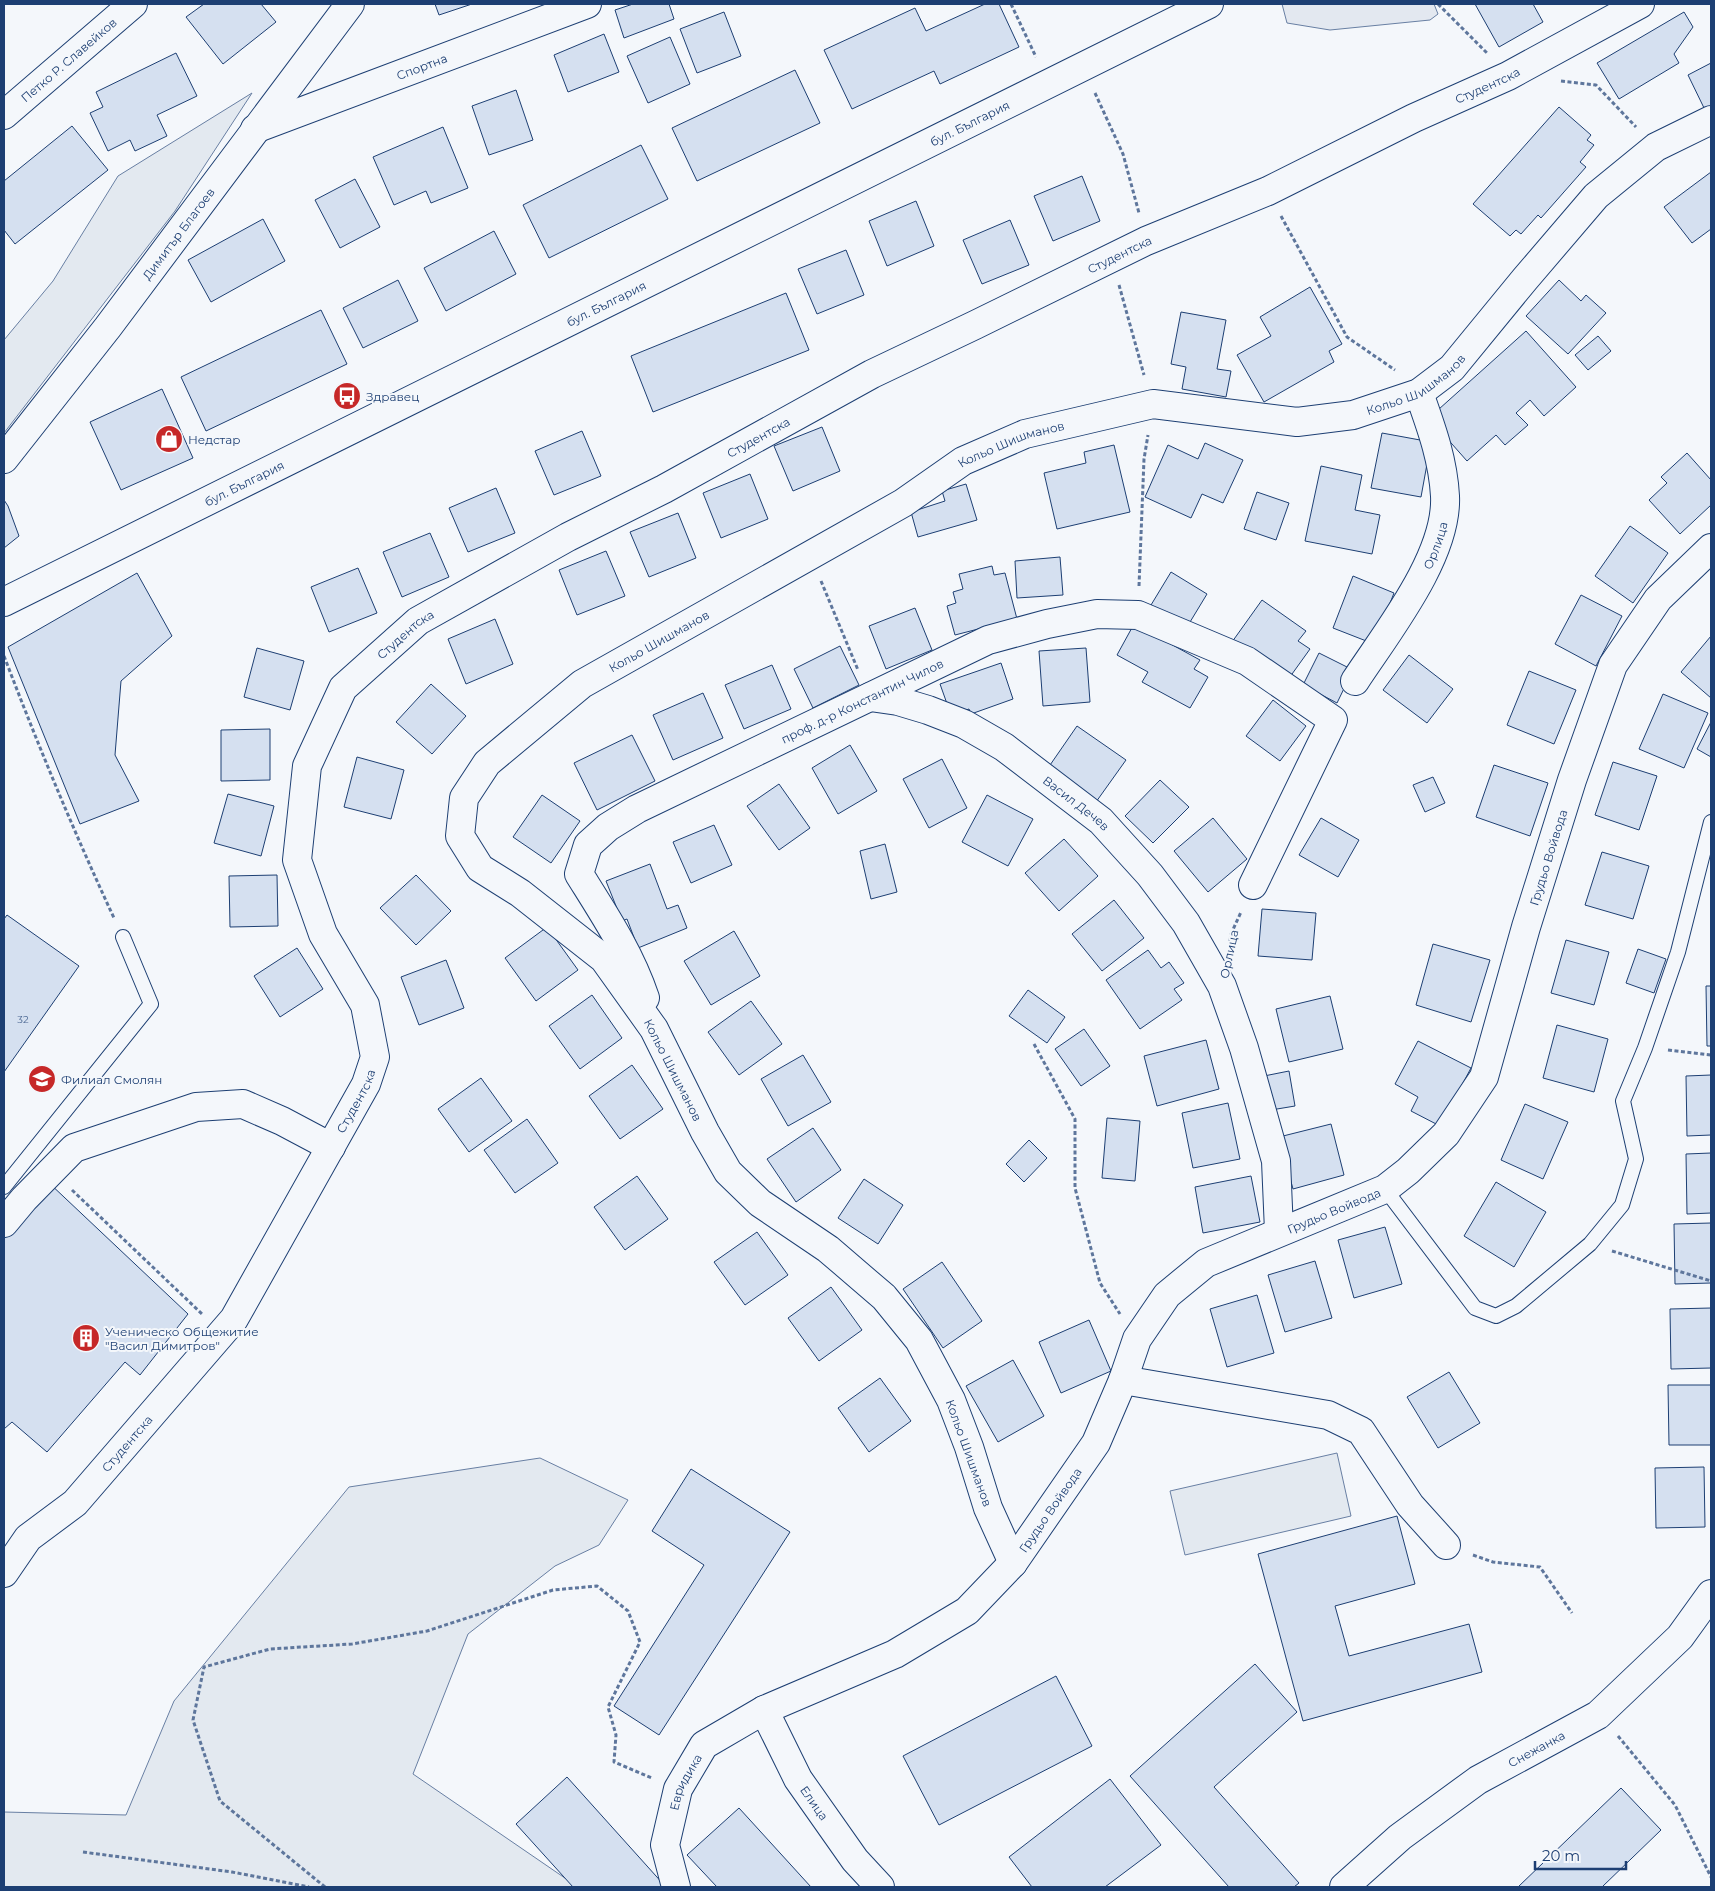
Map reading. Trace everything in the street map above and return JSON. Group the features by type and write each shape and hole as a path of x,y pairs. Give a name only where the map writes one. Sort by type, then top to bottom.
{"street":[{"name":"Петко Р. Славейков","path":"4,115 133,4"},
{"name":"Димитър Благоев","path":"4,459 108,327 350,4"},
{"name":"Спортна","path":"255,129 587,4"},
{"name":"бул. България","path":"4,602 1209,4"},
{"name":"Студентска","path":"4,1574 28,1538 75,1503 234,1319 366,1084 374,1057 365,1006 323,934 297,860 307,766 343,688 418,622 559,542 664,489 872,374 1146,241 1268,191 1414,118 1508,76 1640,4"},
{"name":"Кольо Шишманов","path":"1013,1564 988,1508 969,1447 951,1400 919,1340 884,1297 828,1249 760,1203 728,1172 705,1132 654,1028 604,959 520,893 480,868 460,836 464,798 487,763 582,684 903,503 963,461 1025,434 1153,404 1297,422 1353,414 1420,393 1452,368 1596,196 1656,148 1711,120"},
{"name":"Орлица","path":"1355,681 1418,586 1441,530 1445,497 1440,453 1420,393"},
{"name":"Грудьо Войвода","path":"764,1710 895,1654 966,1611 1013,1564 1096,1443 1123,1380 1137,1339 1167,1295 1206,1263 1385,1189 1408,1171 1446,1134 1484,1077 1526,927 1572,780 1613,665 1658,598 1711,548"},
{"name":"проф. д-р Константин Чилов","path":"654,1028 638,976 618,936 579,874 588,845 608,827 637,809 988,640 1047,624 1097,614 1138,615 1247,662 1333,720 1253,885"},
{"name":"Васил Дечев","path":"870,697 898,701 964,724 1004,747 1100,821 1150,875 1186,923 1222,986"},
{"name":"Орлица","path":"1222,986 1244,1048 1276,1161 1279,1232"},
{"name":"Студентска","path":"4,1223 74,1148 196,1107 243,1104 282,1121 331,1147"},
{"path":"1123,1380 1328,1415 1361,1431 1410,1505 1446,1545"},
{"name":"Снежанка","path":"1344,1887 1400,1837 1478,1780 1598,1715 1680,1637 1711,1594"},
{"name":"Евридика","path":"676,1887 665,1845 678,1789 704,1745 764,1710"},
{"name":"Елица","path":"764,1710 798,1778 855,1860 880,1887"}],"lane":[{"path":"1385,1189 1475,1308 1496,1316 1516,1306 1590,1244 1622,1205 1636,1159 1623,1102 1645,1048 1678,952 1711,822"},
{"path":"4,1188 151,1004 123,937"}],"path":[{"path":"1011,4 1049,84"},
{"path":"1438,4 1508,76"},
{"path":"1083,67 1124,154 1146,241"},
{"path":"1557,81 1596,85 1656,148"},
{"path":"1268,191 1319,289 1347,337 1409,380 1420,393"},
{"path":"819,575 858,670 876,666 870,697"},
{"path":"4,656 67,815 123,937"},
{"name":"Орлица","path":"1222,986 1231,934 1253,885"},
{"path":"1034,1044 1075,1119 1075,1188 1100,1283 1137,1339"},
{"path":"1645,1048 1711,1055"},
{"path":"52,1171 222,1333"},
{"path":"1590,1244 1711,1281"},
{"path":"1446,1545 1493,1562 1540,1568 1572,1613"},
{"path":"325,1887 220,1801 193,1720 204,1667 270,1649 352,1644 427,1631 553,1590 597,1586 628,1611 640,1642 608,1706 616,1735 614,1762 678,1789"},
{"path":"1618,1736 1675,1805 1711,1877"},
{"path":"83,1852 232,1872 309,1887"}],"shaded area":[{"path":"1282,4 1434,4 1438,14 1430,20 1330,30 1287,23"},
{"path":"252,93 175,211 4,433 4,340 53,281 118,176"},
{"path":"1337,1453 1351,1516 1185,1555 1170,1491"},
{"path":"540,1458 628,1500 599,1545 555,1566 468,1634 413,1774 578,1887 4,1887 4,1812 126,1815 174,1701 349,1487"}],"building":[{"path":"204,4 261,4 276,22 223,64 186,17"},
{"path":"435,4 472,4 439,15"},
{"path":"633,4 669,4 674,19 624,38 615,10"},
{"path":"985,4 999,4 1019,47 940,84 934,71 852,109 824,50 915,8 926,31"},
{"path":"1475,4 1533,4 1543,22 1499,47"},
{"path":"724,12 741,56 697,73 680,29"},
{"path":"1684,12 1693,27 1674,54 1679,63 1619,99 1597,63"},
{"path":"604,34 619,72 568,92 554,55"},
{"path":"670,37 690,84 648,103 627,56"},
{"path":"176,53 197,96 157,115 167,136 135,151 130,140 108,151 90,113 103,107 96,92"},
{"path":"1711,63 1711,107 1705,110 1688,75"},
{"path":"795,70 820,123 697,181 672,128"},
{"path":"516,90 533,140 489,155 472,106"},
{"path":"1559,107 1591,135 1587,140 1594,145 1580,162 1586,167 1541,218 1538,215 1521,234 1516,230 1510,236 1473,204"},
{"path":"72,126 108,170 15,244 4,230 4,181"},
{"path":"443,127 468,188 431,203 426,191 394,205 373,157"},
{"path":"641,145 668,199 549,258 523,205"},
{"path":"1711,172 1711,229 1692,243 1664,207"},
{"path":"1082,176 1100,221 1053,241 1034,196"},
{"path":"355,179 380,227 340,248 315,200"},
{"path":"916,201 934,246 887,266 869,221"},
{"path":"263,219 285,261 211,302 188,260"},
{"path":"1010,220 1029,265 982,284 963,240"},
{"path":"494,231 516,274 446,311 424,268"},
{"path":"846,250 864,295 817,314 798,269"},
{"path":"398,280 418,321 363,348 343,308"},
{"path":"1559,280 1581,301 1586,295 1606,313 1568,354 1526,316"},
{"path":"1310,287 1342,344 1329,351 1334,362 1264,402 1237,355 1271,336 1260,317"},
{"path":"786,293 809,350 653,412 631,356"},
{"path":"321,310 347,364 206,431 181,377"},
{"path":"1181,312 1226,320 1217,369 1231,371 1226,397 1182,389 1186,367 1171,364"},
{"path":"1526,331 1576,387 1544,416 1530,400 1516,413 1528,425 1505,445 1496,435 1467,461 1429,418"},
{"path":"1598,336 1611,351 1588,370 1575,355"},
{"path":"162,389 193,458 121,490 90,422"},
{"path":"822,427 840,471 793,491 774,446"},
{"path":"582,431 601,476 554,495 535,451"},
{"path":"1382,433 1431,442 1421,497 1371,488"},
{"path":"1205,443 1243,460 1223,503 1202,494 1191,518 1145,497 1168,445 1198,459"},
{"path":"1114,445 1130,512 1057,529 1044,473 1086,463 1084,452"},
{"path":"1687,453 1711,480 1711,505 1680,534 1649,500 1667,483 1661,477"},
{"path":"1321,466 1362,475 1355,510 1380,515 1372,554 1305,541"},
{"path":"750,474 768,519 721,538 703,493"},
{"path":"966,484 977,520 918,537 911,512 945,501 942,491"},
{"path":"496,488 515,533 468,552 449,508"},
{"path":"1257,492 1289,503 1276,540 1244,529"},
{"path":"4,500 19,536 4,548"},
{"path":"678,513 696,558 649,577 630,532"},
{"path":"1630,526 1668,553 1633,603 1595,576"},
{"path":"430,533 449,577 402,597 383,552"},
{"path":"606,551 625,596 577,615 559,570"},
{"path":"1060,557 1063,595 1017,598 1015,561"},
{"path":"992,566 994,575 1005,573 1017,619 955,635 947,606 956,603 953,592 963,589 959,574"},
{"path":"358,568 377,613 329,632 311,587"},
{"path":"1171,572 1207,594 1187,627 1151,605"},
{"path":"137,573 172,636 121,681 115,755 139,801 80,824 8,647"},
{"path":"1353,576 1394,593 1374,644 1333,628"},
{"path":"1581,595 1622,616 1596,666 1555,644"},
{"path":"1262,600 1306,631 1298,641 1310,649 1287,681 1232,642"},
{"path":"915,608 932,650 886,669 869,626"},
{"path":"495,619 513,664 466,684 448,639"},
{"path":"1134,624 1200,660 1194,669 1208,677 1190,708 1142,682 1148,672 1117,655"},
{"path":"1711,636 1711,698 1681,672"},
{"path":"840,646 859,685 813,708 794,669"},
{"path":"257,648 304,661 290,710 244,697"},
{"path":"1086,648 1090,702 1043,706 1039,651"},
{"path":"1319,653 1353,670 1337,703 1303,685"},
{"path":"1409,655 1453,689 1427,723 1383,690"},
{"path":"1001,663 1013,699 971,714 969,709 951,715 940,684"},
{"path":"772,665 791,709 744,729 725,685"},
{"path":"1529,671 1576,690 1554,744 1507,725"},
{"path":"431,684 466,716 432,754 396,722"},
{"path":"703,693 723,738 673,760 653,715"},
{"path":"1663,694 1708,713 1684,768 1639,749"},
{"path":"1273,700 1306,726 1280,761 1246,736"},
{"path":"1711,722 1711,757 1697,749"},
{"path":"1077,726 1126,760 1096,802 1048,768"},
{"path":"270,729 270,780 221,781 221,730"},
{"path":"632,735 655,781 597,810 574,763"},
{"path":"850,745 877,791 838,814 812,768"},
{"path":"357,757 404,770 391,819 344,807"},
{"path":"942,759 967,808 929,828 903,779"},
{"path":"1613,762 1657,776 1639,830 1595,815"},
{"path":"1494,765 1548,783 1530,836 1476,817"},
{"path":"1433,777 1445,803 1425,812 1413,785"},
{"path":"1160,780 1189,807 1153,843 1125,816"},
{"path":"779,784 810,828 779,850 747,806"},
{"path":"228,794 274,806 261,856 214,843"},
{"path":"542,795 580,821 551,863 513,837"},
{"path":"987,795 1033,819 1008,866 962,842"},
{"path":"1213,818 1247,859 1208,892 1174,851"},
{"path":"1321,818 1359,840 1338,877 1299,855"},
{"path":"714,825 732,865 691,883 673,842"},
{"path":"1064,839 1098,876 1059,911 1025,873"},
{"path":"885,844 897,892 871,899 860,851"},
{"path":"1602,852 1649,866 1633,919 1585,905"},
{"path":"650,864 667,909 678,905 687,928 638,948 627,919 622,921 606,881"},
{"path":"277,875 278,926 230,927 229,876"},
{"path":"416,875 451,911 416,945 380,908"},
{"path":"1114,900 1144,938 1102,971 1072,934"},
{"path":"1262,909 1316,913 1312,960 1258,956"},
{"path":"7,915 79,966 4,1072 4,919"},
{"path":"547,927 578,970 536,1001 505,958"},
{"path":"734,931 760,976 711,1005 684,961"},
{"path":"1566,940 1609,952 1594,1005 1551,993"},
{"path":"1433,944 1490,960 1471,1022 1416,1005"},
{"path":"297,948 323,989 280,1017 254,976"},
{"path":"1638,949 1666,959 1654,993 1626,983"},
{"path":"1148,950 1161,968 1169,962 1184,983 1174,989 1182,1000 1140,1029 1106,980"},
{"path":"446,960 464,1008 419,1025 401,977"},
{"path":"1706,986 1711,986 1711,1046 1707,1046"},
{"path":"1028,990 1065,1017 1047,1043 1009,1016"},
{"path":"592,995 622,1038 580,1069 549,1026"},
{"path":"1330,996 1343,1049 1289,1062 1276,1009"},
{"path":"751,1001 782,1044 739,1075 708,1032"},
{"path":"1557,1025 1608,1039 1594,1092 1543,1078"},
{"path":"1084,1029 1110,1066 1081,1086 1055,1049"},
{"path":"1206,1040 1219,1089 1157,1106 1144,1056"},
{"path":"1418,1041 1471,1068 1440,1126 1411,1111 1418,1097 1395,1084"},
{"path":"803,1055 831,1102 788,1126 761,1079"},
{"path":"632,1065 663,1109 620,1139 589,1096"},
{"path":"1289,1071 1295,1106 1271,1110 1264,1076"},
{"path":"1711,1075 1711,1135 1687,1136 1686,1076"},
{"path":"481,1078 512,1121 469,1152 438,1109"},
{"path":"1228,1103 1240,1159 1193,1168 1182,1113"},
{"path":"1525,1104 1568,1122 1543,1179 1501,1160"},
{"path":"1107,1118 1140,1121 1135,1181 1102,1178"},
{"path":"527,1119 558,1163 515,1193 484,1150"},
{"path":"1331,1124 1344,1175 1293,1189 1279,1137"},
{"path":"813,1128 841,1170 796,1202 767,1159"},
{"path":"1029,1140 1047,1158 1024,1182 1006,1164"},
{"path":"1711,1153 1711,1213 1687,1214 1686,1154"},
{"path":"637,1176 668,1219 625,1250 594,1207"},
{"path":"1251,1176 1260,1222 1203,1233 1195,1187"},
{"path":"864,1179 903,1205 878,1244 838,1218"},
{"name":"Ученическо Общежитие \"Васил Димитров\"","path":"47,1181 188,1314 140,1375 125,1362 47,1452 12,1422 4,1429 4,1232"},
{"path":"1496,1182 1546,1212 1514,1267 1464,1236"},
{"path":"1711,1223 1711,1283 1675,1284 1674,1224"},
{"path":"1385,1227 1402,1284 1354,1298 1338,1240"},
{"path":"757,1232 788,1275 745,1305 714,1262"},
{"path":"1315,1261 1332,1318 1285,1332 1268,1275"},
{"path":"942,1262 982,1321 943,1348 903,1289"},
{"path":"831,1287 862,1330 819,1361 788,1318"},
{"path":"1257,1295 1274,1353 1227,1367 1210,1309"},
{"path":"1711,1308 1711,1368 1671,1369 1670,1309"},
{"path":"1089,1320 1111,1371 1061,1393 1039,1342"},
{"path":"1013,1360 1044,1416 998,1442 966,1386"},
{"path":"1449,1372 1480,1423 1438,1448 1407,1397"},
{"path":"880,1378 911,1421 869,1452 838,1408"},
{"path":"1668,1385 1711,1385 1711,1445 1669,1445"},
{"path":"1704,1467 1705,1527 1656,1528 1655,1468"},
{"path":"691,1469 790,1532 659,1735 614,1706 704,1565 652,1531"},
{"path":"1397,1516 1415,1584 1335,1606 1349,1656 1469,1624 1482,1672 1303,1721 1258,1554"},
{"path":"1255,1664 1297,1712 1214,1787 1299,1883 1294,1887 1229,1887 1130,1776"},
{"path":"1056,1676 1092,1746 939,1825 903,1756"},
{"path":"567,1777 664,1887 573,1887 516,1824"},
{"path":"1110,1779 1161,1845 1105,1887 1032,1887 1009,1857"},
{"path":"1621,1788 1661,1830 1602,1887 1518,1887"},
{"path":"739,1808 811,1887 717,1887 687,1855"}],"place":[{"name":"Здравец","path":"347,396"},
{"name":"Недстар","path":"169,439"},
{"name":"Филиал Смолян","path":"42,1079"},
{"name":"Ученическо Общежитие \"Васил Димитров\"","path":"86,1338"}]}
